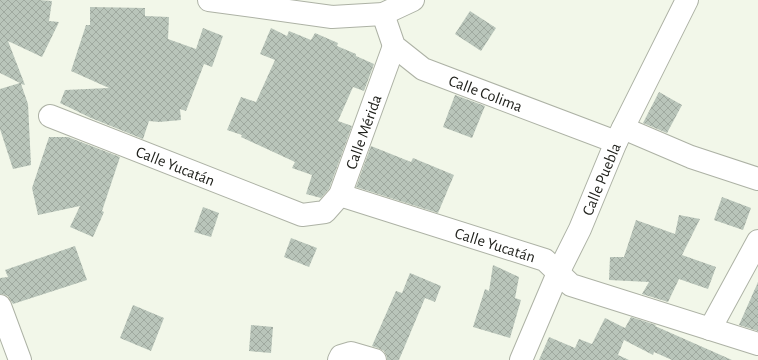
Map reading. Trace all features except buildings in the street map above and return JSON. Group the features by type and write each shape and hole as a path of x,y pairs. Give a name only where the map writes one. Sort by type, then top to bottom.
{"street":[{"path":"208,0 329,8 383,14 413,0"},
{"name":"Calle Puebla","path":"521,360 558,273 580,229 619,135 687,0"},
{"path":"383,14 394,46"},
{"name":"Calle Colima","path":"394,46 423,69 619,135 758,179"},
{"name":"Calle Mérida","path":"325,212 340,195 394,46"},
{"name":"Calle Yucatán","path":"50,116 302,215 325,212"},
{"name":"Calle Yucatán","path":"340,195 545,260 571,285 758,344"},
{"path":"710,329 758,241"},
{"path":"0,306 20,360"},
{"path":"339,360 341,356 351,353 375,360"}]}
